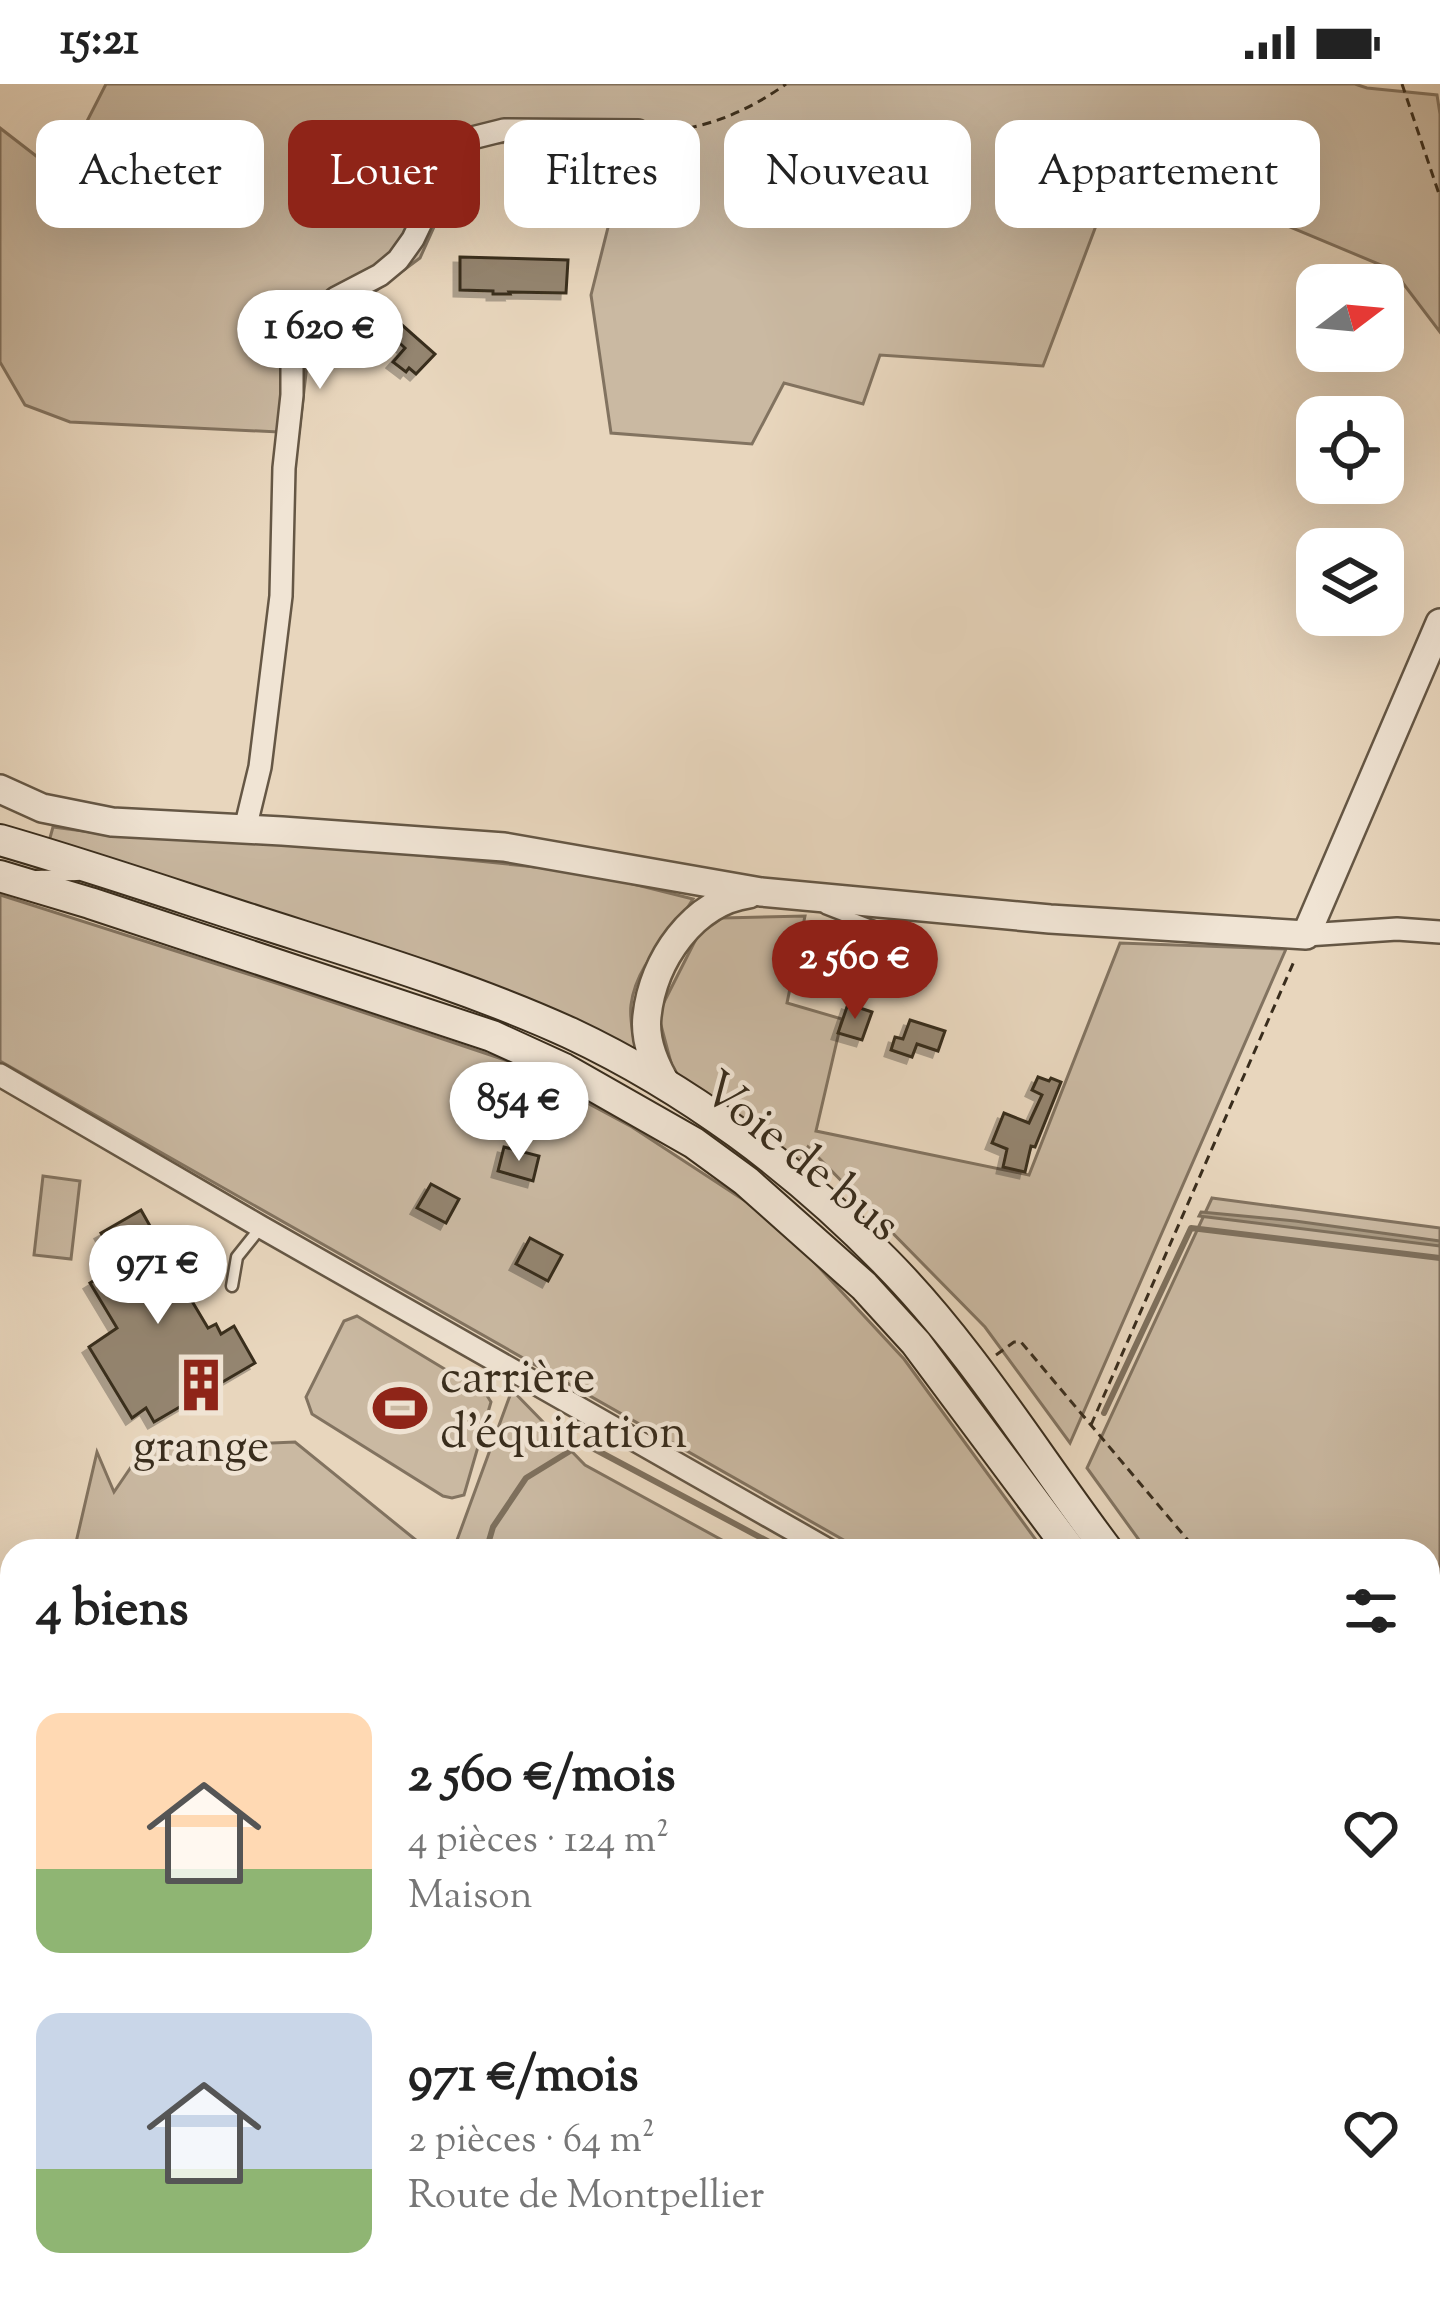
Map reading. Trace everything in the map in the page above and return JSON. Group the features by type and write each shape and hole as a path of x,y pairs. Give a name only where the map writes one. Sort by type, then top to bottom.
{"main road":[{"path":"0,840 499,1003 573,1035 668,1088 741,1135 790,1174 890,1266 959,1348 1095,1539"},
{"path":"1,876 492,1036 564,1070 694,1143 764,1196 864,1286 916,1343 1062,1539"}],"street":[{"path":"245,829 260,767 281,596 284,468 292,365 300,339 336,298 398,260 450,162 468,139 504,130"},
{"path":"1306,935 1440,623"},
{"path":"0,789 42,808 112,822 504,848 761,892 1050,919 1306,935 1397,929 1440,932"},
{"path":"691,879 716,903"},
{"path":"668,1088 648,1041 646,1018 654,983 697,916 733,896 761,892"},
{"path":"0,1075 809,1539"}],"lane":[{"name":"Voie de bus","path":"1,876 92,878 416,982 550,1033 674,1101 772,1172 881,1271 942,1340 1095,1539"},
{"path":"807,896 834,913 879,929 910,952 903,978"},
{"path":"232,1286 237,1257 261,1227"}],"path":[{"path":"700,124 786,84"},
{"path":"1402,84 1440,196"},
{"path":"1090,1424 1306,935"},
{"path":"995,1356 1013,1342 1021,1342 1187,1539"}],"shaded area":[{"path":"106,84 1355,84 1437,95 1440,332 1404,285 1404,264 1379,264 1292,228 1320,228 1320,120 995,120 995,228 1095,228 1043,366 880,355 863,404 784,383 752,444 611,433 591,295 608,228 700,228 700,120 504,120 504,143 480,144 480,120 288,120 288,228 434,228 420,258 342,316 309,348 299,433 70,422 25,405 0,362 0,128 36,156 36,228 264,228 264,120 88,120"},
{"path":"53,827 252,838 585,872 693,899 647,962 634,990 631,1017 636,1053 48,845"},
{"path":"0,895 511,1062 632,1127 776,1221 904,1359 1035,1539 842,1539 0,1061"},
{"path":"805,916 787,1003 842,1019 816,1131 1029,1175 1120,943 1286,949 1070,1443 985,1327 808,1147 796,1168 674,1074 658,1014 698,935 722,918"},
{"path":"43,1176 80,1181 71,1259 34,1255"},
{"path":"1212,1198 1440,1228 1440,1539 1138,1539 1087,1468"},
{"path":"1201,1212 1440,1241 1440,1246 1199,1216"},
{"name":"carrière d'équitation","path":"357,1316 486,1394 491,1402 464,1495 443,1496 312,1414 306,1397 344,1321"},
{"path":"512,1390 585,1465 720,1539 457,1539"},
{"path":"295,1442 415,1539 77,1539 97,1452 114,1492 144,1448"}],"building":[{"path":"460,257 568,260 566,293 460,290"},
{"path":"402,325 435,354 416,374 393,362 405,348 392,336"},
{"path":"848,1004 872,1012 862,1040 838,1033"},
{"path":"910,1020 945,1031 938,1051 917,1044 912,1057 891,1050 895,1037 903,1039"},
{"path":"1038,1077 1061,1082 1035,1147 1031,1146 1025,1172 1003,1167 1007,1149 992,1143 1004,1113 1029,1123 1042,1095 1032,1090"},
{"path":"504,1147 539,1156 533,1181 498,1171"},
{"path":"431,1184 459,1199 446,1223 417,1208"},
{"path":"141,1210 159,1242 170,1235 190,1268 177,1276 208,1328 216,1324 221,1334 234,1326 255,1363 154,1422 146,1408 132,1418 89,1347 117,1328 90,1283 119,1265 101,1233"},
{"path":"530,1238 562,1255 548,1281 516,1264"}],"waterway":[{"path":"1104,1413 1191,1228 1440,1258"},
{"path":"490,1539 526,1478 583,1443 763,1539"}],"place":[{"name":"grange","path":"201,1385"},
{"name":"carrière d'équitation","path":"400,1408"}]}
